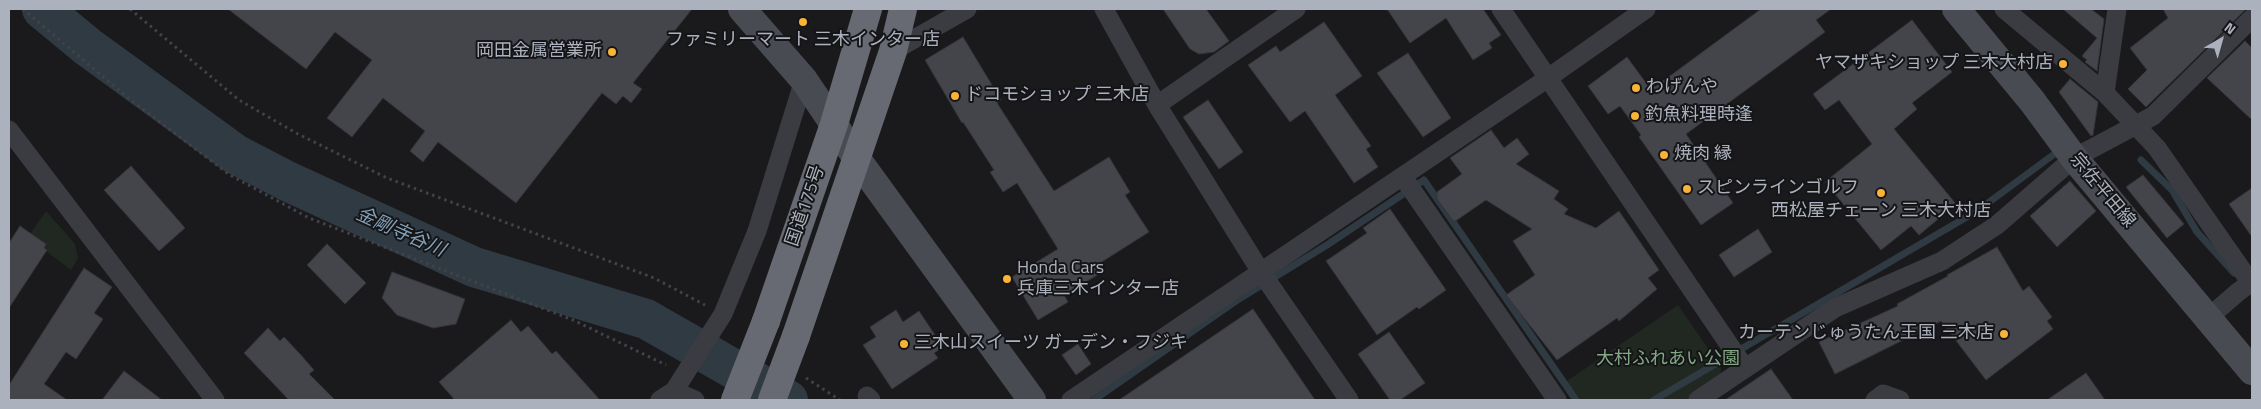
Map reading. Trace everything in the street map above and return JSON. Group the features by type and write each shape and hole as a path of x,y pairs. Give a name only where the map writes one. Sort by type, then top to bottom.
{"highway":[{"name":"国道175号","path":"735,400 766,320 834,124 868,9"},
{"name":"国道175号","path":"772,400 857,159 893,51 904,9"}],"street":[{"path":"742,9 804,80 857,159 1032,400"},
{"path":"893,51 967,9"},
{"path":"1104,9 1157,105 1261,272 1349,400"},
{"path":"1157,105 1296,9"},
{"path":"1501,9 1745,368"},
{"path":"1071,400 1403,177 1646,9"},
{"name":"宗佐平田線","path":"1956,9 2032,101 2074,158 2252,371"},
{"path":"2004,9 2105,93 2157,148 2252,283 2238,292 2208,318"},
{"path":"2105,93 2117,9"},
{"path":"1698,400 1835,308 1942,261 1997,225 2074,158 2153,116 2252,18"},
{"path":"695,400 667,396 684,374 723,314 757,232 804,80"},
{"path":"9,130 215,400"},
{"path":"1403,177 1557,400"},
{"path":"1875,400 1883,394 1900,400"}],"path":[{"path":"23,9 127,97 230,175 309,218 573,320 684,374"},
{"path":"130,9 240,100 298,134 387,178 654,278 723,314"},
{"path":"806,378 840,400"}],"green space":[{"path":"46,211 75,244 78,258 71,270 28,237"},
{"name":"大村ふれあい公園","path":"1678,305 1721,367 1720,383 1695,400 1580,400 1567,381"}],"building":[{"path":"228,9 692,9 633,83 642,89 631,103 623,96 616,104 602,93 516,203 438,142 423,162 410,151 425,131 383,98 352,137 327,118 372,60 335,32 306,69"},
{"path":"1163,9 1206,9 1229,41 1214,52 1199,54 1190,49"},
{"path":"1387,9 1483,9 1501,35 1489,43 1492,48 1473,60 1446,18 1410,43"},
{"path":"1761,9 1831,9 1816,20 1825,32 1686,134 1733,203 1701,225 1639,137 1641,135 1620,106 1608,114 1588,86 1627,57 1649,87 1653,84 1655,87"},
{"path":"2063,9 2091,9 2104,19 2097,71 2085,62 2087,60 2082,56 2097,38"},
{"path":"2163,9 2246,9 2146,107 2128,89 2147,70 2130,48 2168,18"},
{"path":"1912,20 1952,72 1912,103 1917,109 1894,129 1956,204 1919,235 1911,226 1881,250 1825,182 1872,144 1839,100 1825,110 1813,94"},
{"path":"1324,22 1362,76 1335,95 1371,146 1366,149 1378,167 1354,183 1305,111 1290,122 1248,65 1276,46 1280,52"},
{"path":"963,37 1001,100 997,103 1054,191 1109,157 1130,192 1125,195 1149,232 1100,263 1104,271 1064,295 1068,302 1038,320 1012,277 1058,249 1017,183 1003,192 990,172 994,170 962,123 925,60"},
{"path":"2245,41 2252,48 2252,120 2207,78"},
{"path":"1408,53 1451,118 1423,137 1377,73"},
{"path":"2070,79 2098,102 2093,135 2091,136 2059,92"},
{"path":"1208,100 1243,152 1219,169 1183,117"},
{"path":"1491,130 1504,148 1517,138 1529,154 1516,164 1559,191 1554,199 1568,209 1564,214 1596,228 1619,211 1659,270 1648,278 1657,289 1619,321 1617,318 1557,360 1506,295 1535,275 1513,241 1532,229 1486,200 1454,222 1437,199 1437,192 1462,174 1450,158"},
{"path":"131,166 185,228 159,251 104,190"},
{"path":"2143,175 2184,224 2167,238 2126,187"},
{"path":"2070,181 2096,211 2057,247 2030,216"},
{"path":"2252,188 2252,237 2229,204"},
{"path":"1390,209 1446,290 1419,309 1417,307 1377,335 1326,261 1367,233 1363,228"},
{"path":"20,226 46,244 44,248 47,250 9,308 9,243"},
{"path":"1758,229 1772,252 1734,277 1719,255"},
{"path":"327,244 366,283 345,304 307,265"},
{"path":"1997,247 2023,291 2029,286 2052,317 2047,321 2053,329 1986,380 1941,321 1835,374 1819,342 1898,306 1897,304"},
{"path":"84,268 112,287 94,313 103,319 76,359 66,352 44,384 67,400 9,400 9,385"},
{"path":"392,272 465,299 456,324 433,328 397,315 382,298"},
{"path":"1253,309 1315,400 1119,400"},
{"path":"896,310 903,322 919,311 943,347 934,353 938,358 892,389 863,345 876,337 870,327"},
{"path":"511,320 521,332 528,326 552,354 556,351 600,400 455,400 439,382"},
{"path":"268,328 280,341 284,337 300,354 314,370 309,374 335,400 289,400 244,353"},
{"path":"1389,332 1425,383 1400,400 1390,400 1358,354"},
{"path":"1078,344 1091,364 1076,375 1062,355"},
{"path":"1771,369 1793,400 1725,400"},
{"path":"124,371 162,400 102,400"},
{"path":"2086,373 2105,400 2047,400"}],"waterway":[{"name":"金剛寺谷川","path":"42,9 88,47 235,154 287,181 474,267 646,319 788,400"},
{"path":"1654,400 1977,211 2053,155"},
{"path":"2141,160 2172,190 2197,232 2234,273"},
{"path":"1094,400 1239,299 1327,245 1424,180 1576,400"}],"place":[{"name":"ファミリーマート 三木インター店","path":"803,22"},
{"name":"岡田金属営業所","path":"612,52"},
{"name":"ヤマザキショップ 三木大村店","path":"2063,64"},
{"name":"わげんや","path":"1636,88"},
{"name":"ドコモショップ 三木店","path":"955,96"},
{"name":"釣魚料理時逢","path":"1635,116"},
{"name":"焼肉 縁","path":"1664,155"},
{"name":"スピンラインゴルフ","path":"1687,189"},
{"name":"西松屋チェーン 三木大村店","path":"1881,193"},
{"name":"Honda Cars 兵庫三木インター店","path":"1007,279"},
{"name":"カーテンじゅうたん王国 三木店","path":"2004,334"},
{"name":"三木山スイーツ ガーデン・フジキ","path":"904,344"}]}
